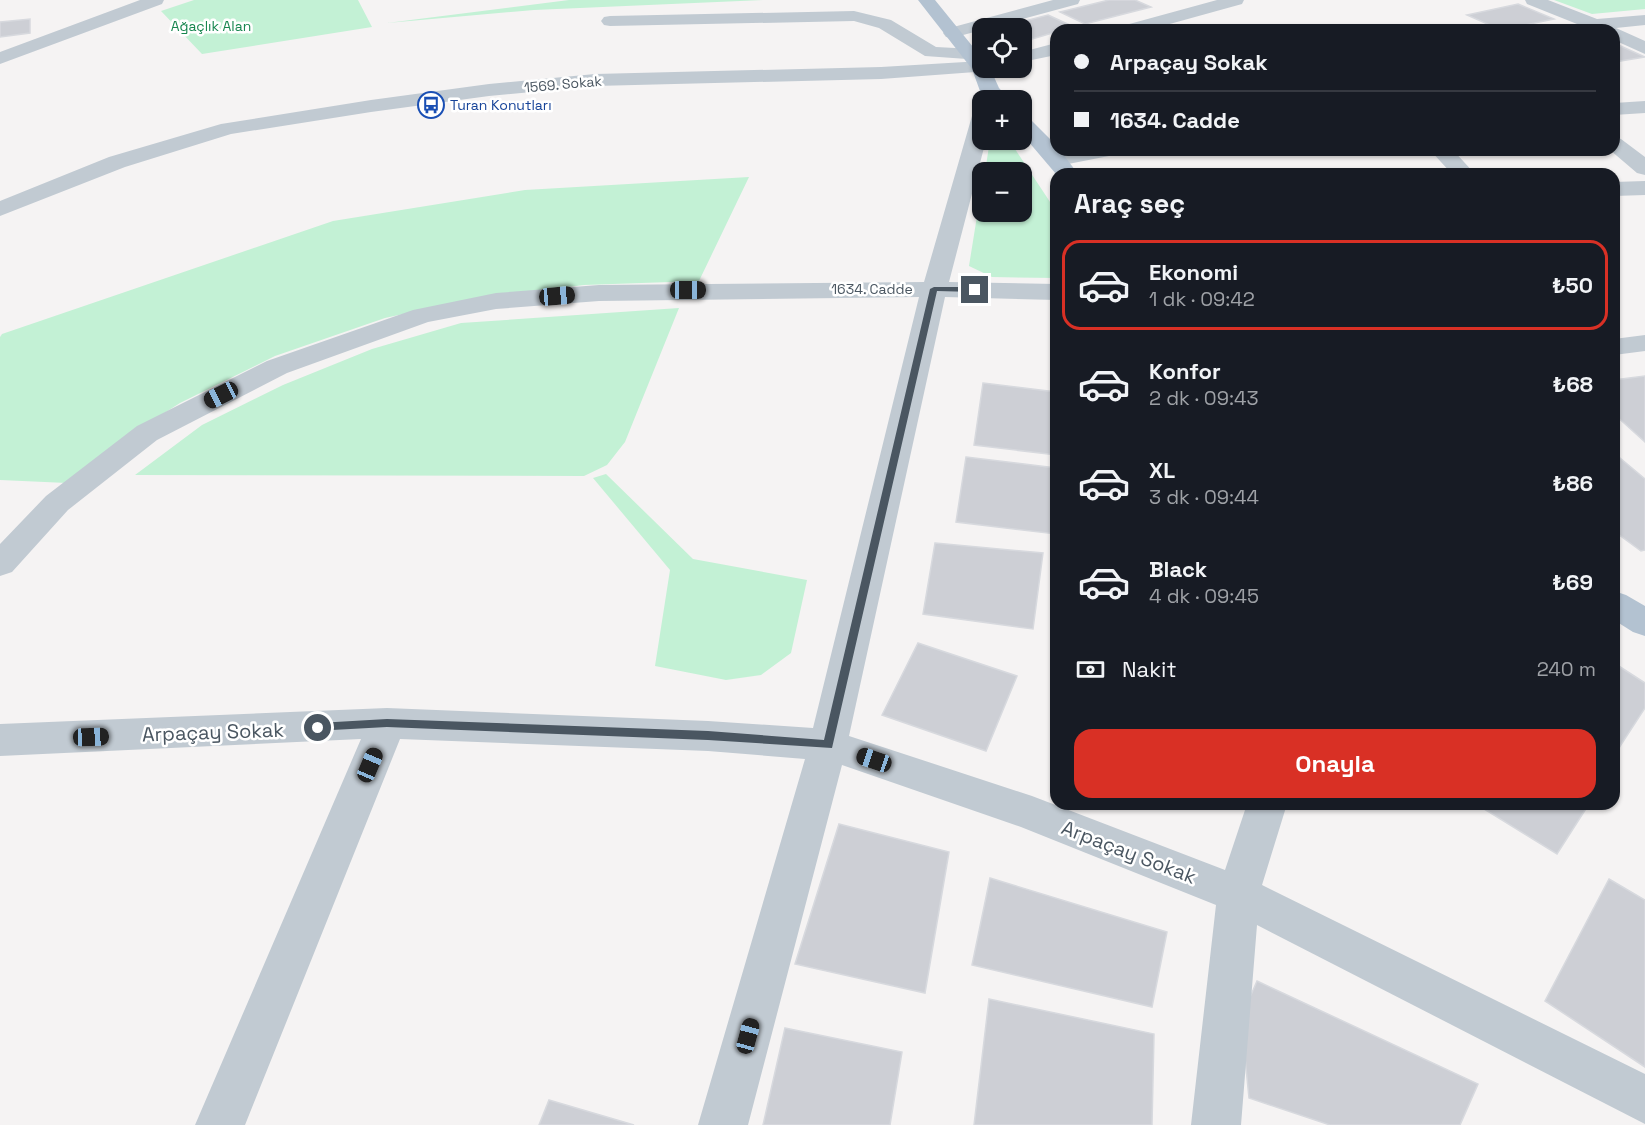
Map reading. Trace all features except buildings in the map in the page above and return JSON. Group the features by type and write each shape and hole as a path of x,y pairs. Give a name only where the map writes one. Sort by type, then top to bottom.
{"main road":[{"path":"926,0 972,57"},
{"path":"1032,133 1050,153"}],"street":[{"path":"0,58 156,0"},
{"path":"952,33 1072,0"},
{"path":"1152,24 1236,0"},
{"path":"1533,0 1593,24"},
{"path":"610,21 854,16 876,20 894,27 932,52 972,62"},
{"path":"1172,19 1186,24"},
{"path":"1620,24 1645,20"},
{"path":"1620,36 1645,48"},
{"path":"1032,54 1050,50"},
{"name":"1569. Sokak","path":"0,209 117,162 228,128 489,90 595,80 869,73 972,63"},
{"path":"1620,109 1645,107"},
{"path":"1620,147 1645,168"},
{"path":"723,1125 828,745 934,289 973,150"},
{"path":"1063,167 1091,156"},
{"path":"1447,156 1458,168"},
{"path":"1620,189 1645,188"},
{"name":"1634. Cadde","path":"0,564 57,503 147,432 277,367 422,316 496,301 599,292 934,289 1050,292"},
{"path":"1620,346 1645,343"},
{"path":"220,1125 387,723"},
{"name":"Arpaçay Sokak","path":"0,740 387,723 708,736 828,745 1032,813 1238,894 1645,1101"},
{"path":"1216,1125 1238,894 1265,810"}],"green space":[{"name":"Ağaçlık Alan","path":"194,0 358,0 372,27 202,54 161,11"},
{"path":"569,0 763,0 534,10 387,23"},
{"path":"1554,0 1645,0 1645,9 1592,14"},
{"path":"988,150 1016,150 1024,162 987,162"},
{"path":"1032,175 1050,202 1050,278 992,277 969,266 976,222 1032,222"},
{"path":"749,177 699,281 584,285 467,300 385,318 275,356 180,403 111,447 67,483 0,480 0,337 2,334 333,221 525,190"},
{"path":"679,308 625,442 607,465 584,476 135,475 202,425 283,385 372,349 461,323"},
{"path":"606,474 693,559 807,580 791,653 761,675 726,680 655,666 670,570 593,478"}],"place":[{"name":"Turan Konutları","path":"431,105"}],"route":[{"path":"318,728 387,723 708,736 828,745 934,289 975,290"}]}
